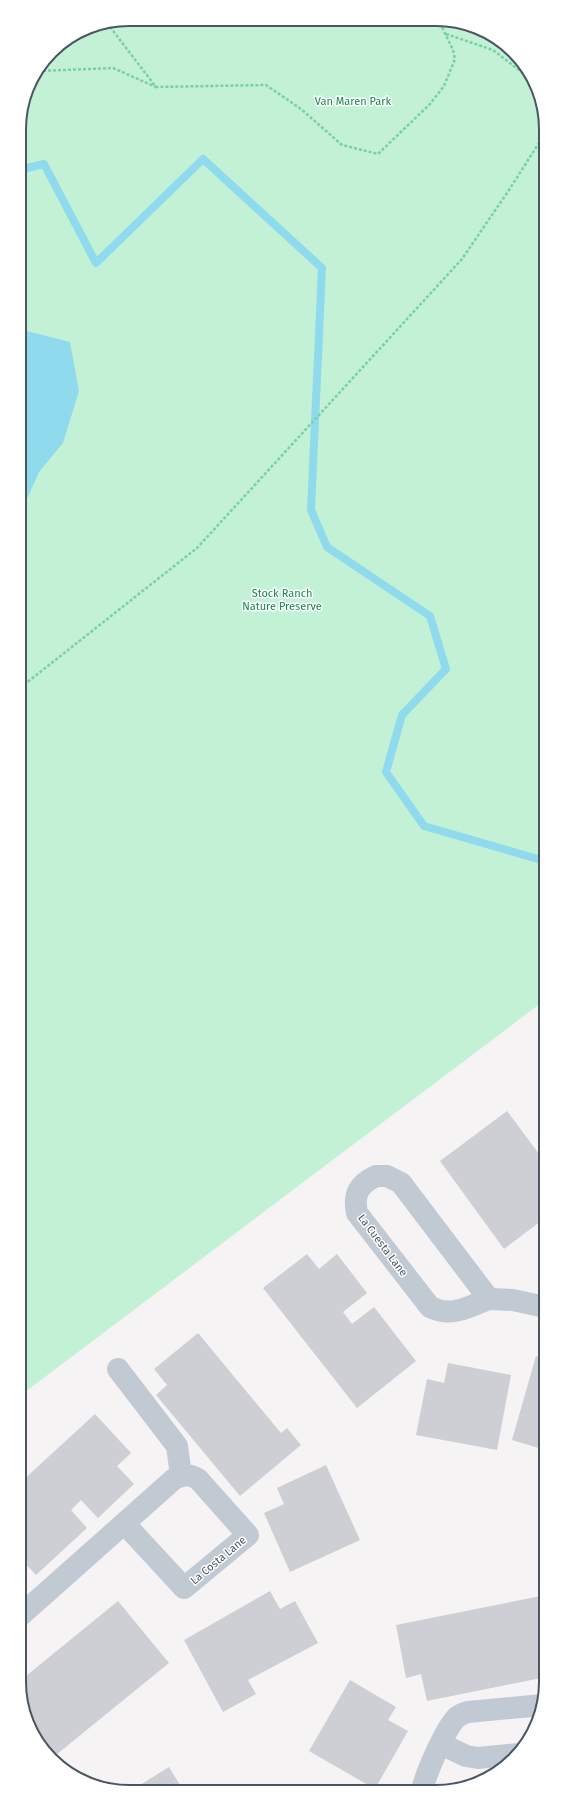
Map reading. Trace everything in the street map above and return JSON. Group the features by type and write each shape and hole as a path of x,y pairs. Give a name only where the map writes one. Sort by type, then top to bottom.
{"street":[{"name":"La Cuesta Lane","path":"489,1299 401,1184 387,1176 376,1176 366,1181 358,1189 355,1202 357,1213 430,1307 439,1312 452,1313 489,1299 513,1300 539,1306"},
{"path":"26,1611 174,1479 181,1475 177,1446 118,1368"},
{"name":"La Costa Lane","path":"124,1524 184,1588 248,1535 198,1479 189,1474 181,1475"},
{"path":"424,1785 441,1744 451,1724 458,1716 468,1712 537,1706"},
{"path":"441,1744 466,1756 478,1758 509,1755"}],"path":[{"path":"44,71 113,68 156,87 266,85 301,109 342,145 378,154 430,104 444,86 455,59 453,50 442,26"},
{"path":"111,28 156,87"},
{"path":"446,34 493,50 522,73"},
{"path":"26,683 197,548 462,260 510,190 539,143"}],"green space":[{"name":"Stock Ranch Nature Preserve","path":"129,26 450,27 469,31 499,47 514,61 528,83 534,96 539,129 539,1005 26,1391 26,122 29,102 43,72 61,51 89,34 102,29"}],"water":[{"path":"26,331 70,342 79,391 63,443 39,472 27,499"}],"building":[{"path":"507,1111 539,1154 539,1223 504,1249 440,1161"},
{"path":"307,1254 319,1269 337,1254 367,1293 343,1312 352,1324 374,1307 416,1361 357,1408 263,1288"},
{"path":"198,1333 281,1433 287,1428 301,1445 240,1496 156,1395 167,1385 154,1369"},
{"path":"536,1356 539,1357 539,1448 512,1440"},
{"path":"448,1363 511,1375 497,1450 416,1435 427,1379 444,1383"},
{"path":"95,1414 131,1453 117,1466 134,1484 98,1518 81,1500 71,1510 87,1528 36,1575 26,1564 26,1477"},
{"path":"326,1465 360,1540 290,1572 264,1513 284,1504 277,1488"},
{"path":"270,1591 280,1609 295,1601 318,1643 248,1680 256,1694 223,1712 184,1640"},
{"path":"539,1596 539,1678 427,1701 421,1674 406,1678 396,1625"},
{"path":"118,1601 169,1663 56,1755 43,1739 31,1715 27,1696 26,1676"},
{"path":"350,1680 396,1707 388,1720 408,1731 377,1785 368,1785 309,1751"},
{"path":"169,1767 180,1785 140,1785"}],"waterway":[{"path":"26,168 44,164 96,263 203,159 322,268 311,510 327,547 430,616 446,669 402,715 386,772 424,826 539,859"}],"park label":[{"name":"Van Maren Park","path":"353,101"}]}
